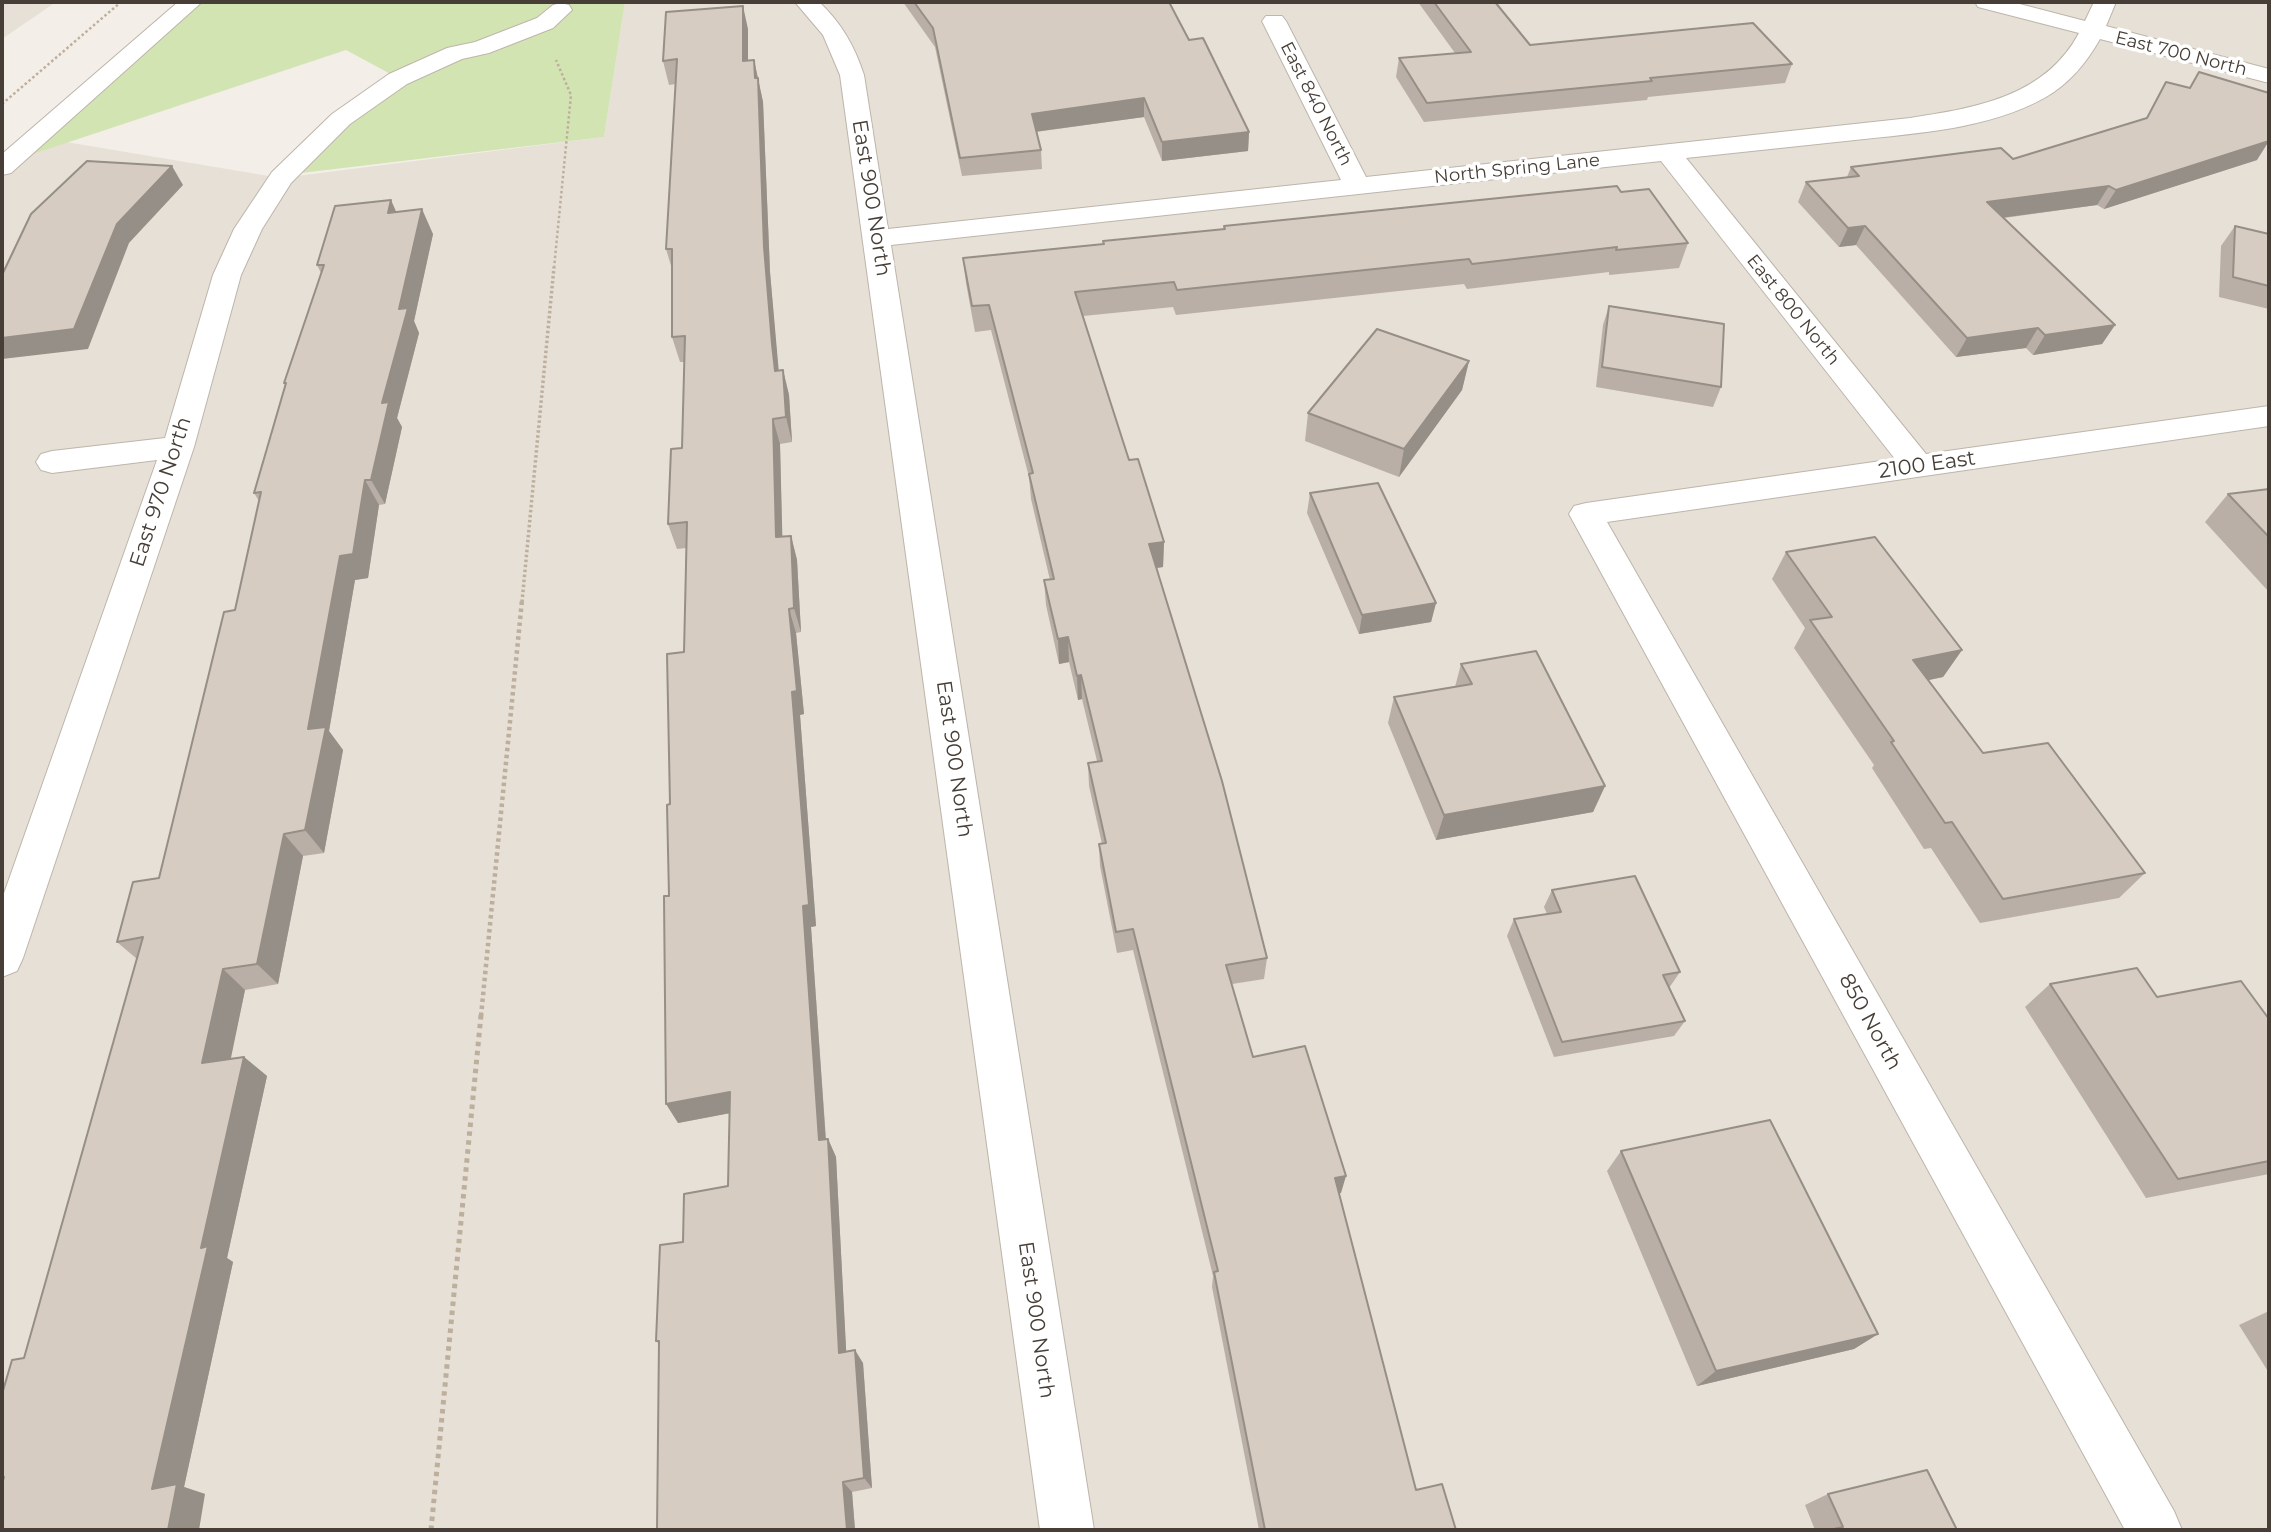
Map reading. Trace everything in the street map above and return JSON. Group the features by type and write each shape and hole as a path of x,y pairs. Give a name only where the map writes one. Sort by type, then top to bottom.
{"street":[{"path":"2,167 191,2"},
{"name":"East 900 North","path":"806,2 824,17 843,45 852,75 1067,1530"},
{"name":"East 700 North","path":"1986,2 2269,76"},
{"name":"North Spring Lane","path":"877,238 1668,153 1910,126 1965,117 2001,107 2052,81 2072,63 2093,31 2105,2"},
{"name":"East 970 North","path":"2,958 178,447 227,275 248,229 281,178 341,119 398,79 454,53 481,48 545,23 570,7"},
{"name":"East 840 North","path":"1274,21 1357,186"},
{"name":"East 800 North","path":"1668,153 1918,466"},
{"name":"2100 East","path":"1586,514 2269,416"},
{"path":"52,463 178,447"},
{"name":"850 North","path":"1586,514 2155,1530"}],"path":[{"path":"2,104 121,2"},
{"path":"431,1530 571,95 557,61 549,55"},
{"path":"2,97 11,96"}],"shaded area":[{"path":"2,2 56,2 2,39"},
{"path":"625,2 2269,2 2269,1530 2,1530 2,166 36,137 281,178 604,137"}],"green space":[{"path":"191,2 625,2 604,137 276,176 398,78 346,50 9,162"}],"building":[{"path":"914,2 1169,2 1189,40 1203,38 1249,132 1162,142 1144,98 1032,114 1041,150 960,158 933,28"},
{"path":"1434,2 1495,2 1530,45 1753,23 1792,64 1427,103 1399,58 1471,52"},
{"path":"743,6 743,61 754,60 755,78 758,78 764,247 772,344 775,371 783,370 786,417 773,419 776,537 791,536 794,608 789,609 797,691 792,692 809,905 803,906 819,1140 828,1139 839,1353 855,1350 864,1478 843,1482 847,1530 657,1530 659,1341 656,1341 660,1245 683,1242 684,1194 728,1186 730,1092 666,1104 664,896 669,896 667,805 670,804 667,654 684,652 687,522 668,524 671,449 682,448 685,336 672,337 672,249 666,249 677,59 663,61 666,12"},
{"path":"2199,72 2269,93 2269,141 2116,190 2109,186 1987,202 2115,325 2045,335 2038,328 1967,338 1865,226 1848,228 1806,182 1859,176 1851,167 2001,148 2013,159 2147,118 2166,82 2190,88"},
{"path":"87,161 172,166 117,224 74,329 2,338 2,275 31,214"},
{"path":"1617,186 1621,192 1649,189 1688,243 1616,250 1617,247 1472,264 1469,259 1177,290 1174,282 1075,292 1129,460 1138,459 1164,542 1149,544 1222,781 1267,958 1226,965 1253,1057 1305,1046 1346,1176 1335,1178 1416,1490 1442,1484 1456,1530 1265,1530 1214,1272 1218,1271 1133,929 1116,932 1099,844 1106,843 1088,763 1102,761 1081,675 1077,676 1068,637 1058,639 1044,580 1054,579 1029,474 1033,473 989,305 972,306 963,258 1104,244 1103,241 1225,229 1224,226"},
{"path":"391,200 388,213 422,209 399,309 408,308 382,403 389,402 371,480 365,480 353,554 340,556 308,729 326,727 305,830 284,834 257,964 223,969 202,1063 244,1057 201,1248 208,1246 152,1489 177,1484 168,1530 2,1530 2,1394 12,1360 24,1358 143,937 117,942 133,882 159,878 224,612 235,610 261,492 254,493 284,383 324,265 317,265 335,206"},
{"path":"2235,226 2269,234 2269,286 2233,277"},
{"path":"1609,306 1724,324 1721,387 1602,367"},
{"path":"1377,329 1469,361 1404,449 1308,413"},
{"path":"1378,483 1436,603 1362,615 1310,493"},
{"path":"2269,489 2269,537 2228,494"},
{"path":"1875,537 1962,650 1913,660 1983,753 2048,743 2145,873 2003,899 1952,822 1945,823 1891,742 1894,741 1810,620 1832,617 1786,552"},
{"path":"1536,651 1605,786 1444,815 1394,697 1472,684 1461,664"},
{"path":"1635,876 1680,972 1663,975 1685,1021 1562,1042 1514,919 1561,912 1552,890"},
{"path":"2137,968 2157,997 2241,981 2269,1019 2269,1161 2178,1179 2050,984"},
{"path":"1770,1120 1878,1334 1716,1371 1621,1151"},
{"path":"1927,1470 1957,1530 1829,1530 1843,1527 1828,1494"}]}
